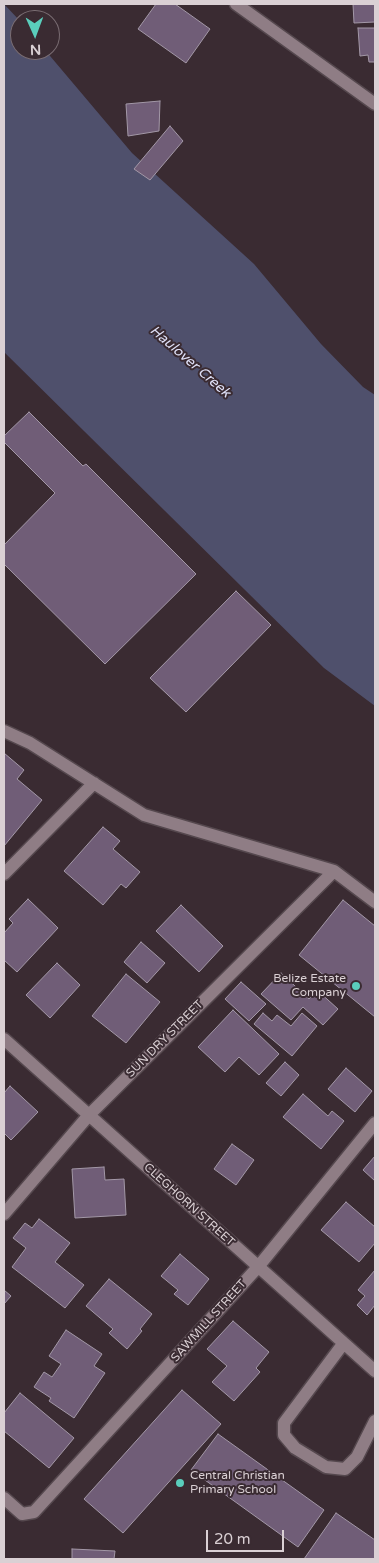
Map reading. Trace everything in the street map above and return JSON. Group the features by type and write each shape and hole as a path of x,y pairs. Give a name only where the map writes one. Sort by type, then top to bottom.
{"street":[{"path":"236,4 375,104"},
{"path":"4,731 30,743 144,815 334,872 375,902"},
{"path":"4,874 94,783"},
{"name":"SUN DRY STREET","path":"4,1214 89,1115 334,872"},
{"name":"CLEGHORN STREET","path":"4,1039 375,1371"},
{"name":"SAWMILL STREET","path":"4,1498 22,1514 34,1512 258,1267 375,1123"},
{"path":"343,1344 284,1423 284,1435 295,1448 326,1467 345,1469 357,1457 375,1421"}],"water":[{"name":"Haulover Creek","path":"4,4 10,10 10,60 53,60 132,153 254,264 321,344 363,387 375,395 375,706 324,668 4,352"}],"building":[{"path":"156,4 175,4 210,29 186,63 138,29"},
{"path":"353,4 375,4 375,22 354,23"},
{"path":"358,28 375,28 375,62 369,62 368,55 360,56"},
{"path":"160,101 159,131 128,136 126,104"},
{"path":"170,126 183,141 150,180 134,169"},
{"path":"29,412 83,466 86,464 196,574 105,664 4,564 4,545 55,493 4,442 4,436"},
{"path":"236,591 271,625 186,712 150,678"},
{"path":"4,753 24,770 17,779 42,800 4,846"},
{"path":"103,827 120,841 113,849 140,872 126,888 121,884 103,905 64,871"},
{"path":"28,899 58,928 17,972 4,960 4,933 13,923 9,919"},
{"name":"Belize Estate Company","path":"343,900 375,926 375,1017 299,955"},
{"path":"181,905 223,946 199,972 156,931"},
{"path":"141,942 165,963 147,983 124,962"},
{"path":"57,963 80,985 50,1018 26,995"},
{"path":"281,973 309,999 317,990 338,1009 323,1025 303,1007 291,1020 261,994"},
{"path":"126,974 160,1002 126,1043 92,1016"},
{"path":"241,982 266,1004 249,1021 225,999"},
{"path":"233,1010 279,1054 259,1075 239,1057 225,1072 198,1047"},
{"path":"263,1013 272,1021 277,1015 291,1026 302,1013 317,1026 292,1056 254,1024"},
{"path":"285,1062 299,1075 281,1096 266,1083"},
{"path":"346,1068 372,1091 355,1112 328,1089"},
{"path":"10,1086 38,1112 11,1140 4,1133 4,1093"},
{"path":"303,1094 328,1116 332,1111 344,1121 321,1149 283,1117"},
{"path":"232,1144 254,1160 236,1185 214,1169"},
{"path":"375,1156 375,1181 363,1170"},
{"path":"104,1167 105,1180 124,1179 126,1215 75,1218 72,1169"},
{"path":"346,1202 375,1227 375,1243 359,1262 321,1230"},
{"path":"39,1219 70,1243 55,1262 84,1285 65,1308 12,1267 26,1248 13,1238 25,1223 32,1228"},
{"path":"180,1254 209,1279 188,1305 174,1294 178,1290 161,1276"},
{"path":"375,1270 375,1305 367,1315 357,1305 365,1296 358,1290"},
{"path":"109,1279 152,1314 140,1329 142,1331 127,1349 109,1333 113,1329 86,1306"},
{"path":"4,1290 11,1296 4,1304"},
{"path":"233,1321 269,1352 256,1368 260,1372 234,1401 212,1382 227,1366 207,1349"},
{"path":"66,1330 102,1354 94,1366 105,1373 74,1418 49,1401 51,1398 34,1387 44,1372 52,1377 61,1364 49,1356"},
{"path":"182,1390 221,1424 123,1533 84,1499"},
{"path":"20,1393 74,1438 49,1468 4,1431 4,1413"},
{"path":"218,1434 324,1510 298,1547 191,1470"},
{"path":"336,1513 375,1540 375,1559 304,1559"},
{"path":"72,1549 115,1551 114,1559 72,1559"}],"place":[{"name":"Belize Estate Company","path":"356,986"},
{"name":"Central Christian Primary School","path":"180,1483"}]}
